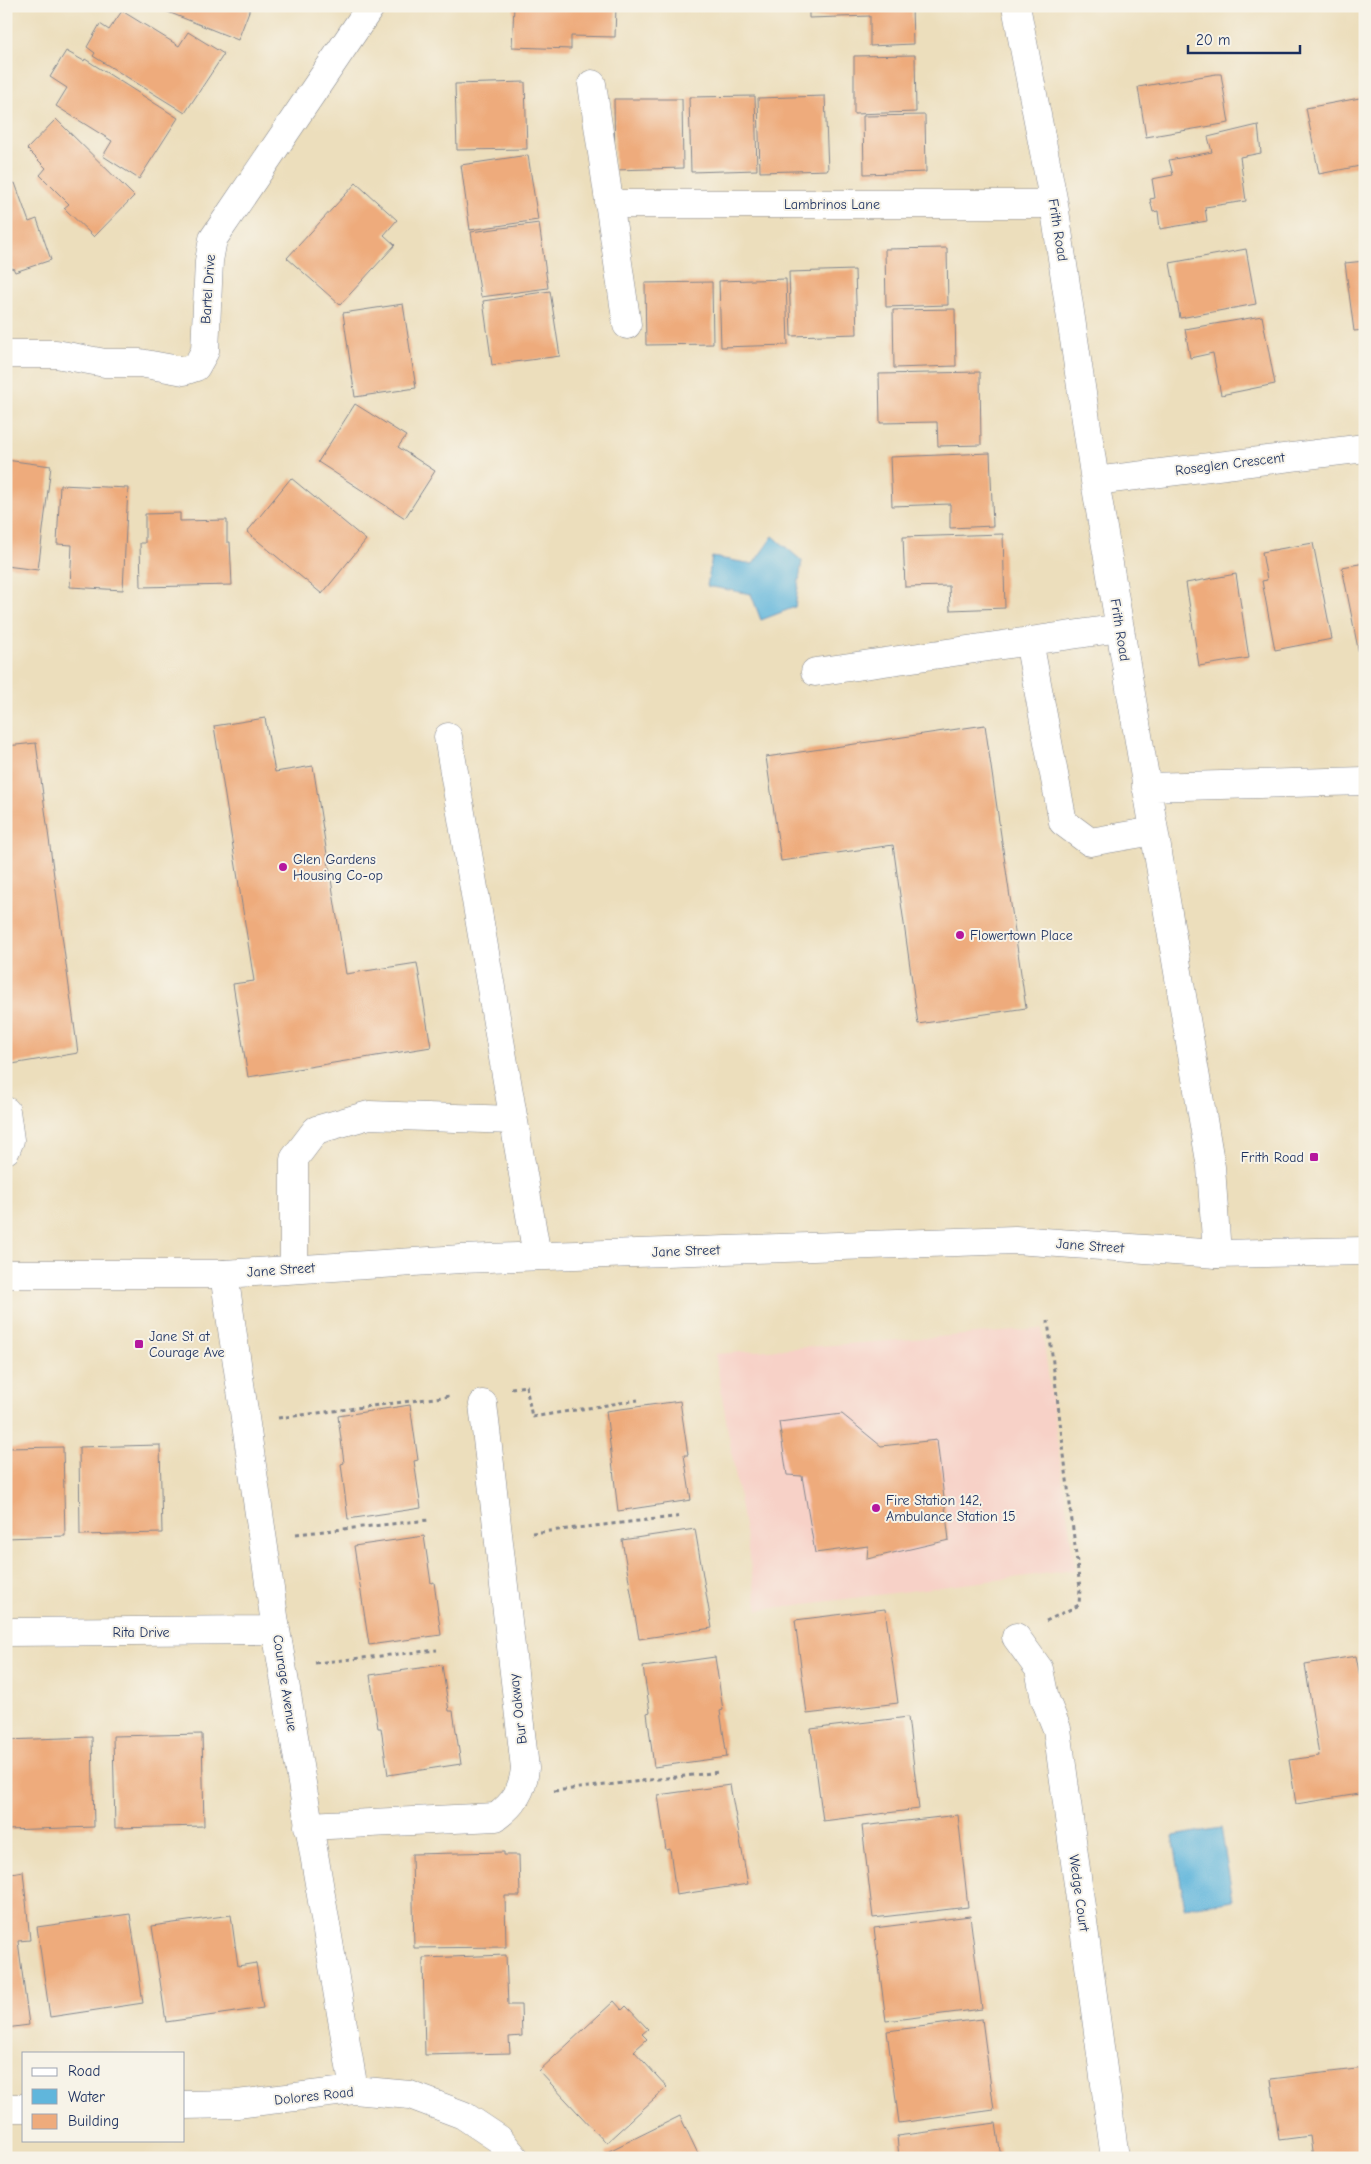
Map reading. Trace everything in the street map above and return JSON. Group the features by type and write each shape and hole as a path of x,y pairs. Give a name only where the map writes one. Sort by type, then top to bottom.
{"street":[{"name":"Bartel Drive","path":"6,354 56,354 106,363 140,363 184,371 196,367 205,352 209,261 213,239 371,6"},
{"name":"Frith Road","path":"1016,6 1054,204 1095,481 1211,1167 1217,1254"},
{"path":"592,84 627,325"},
{"name":"Lambrinos Lane","path":"609,204 1054,204"},
{"name":"Roseglen Crescent","path":"1095,481 1365,448"},
{"path":"815,672 1120,628"},
{"path":"1028,641 1063,822 1090,842 1154,831"},
{"path":"448,737 537,1256"},
{"path":"1146,788 1365,781"},
{"path":"6,1111 10,1140 6,1150"},
{"path":"294,1269 294,1159 316,1130 369,1115 513,1120"},
{"name":"Jane Street","path":"6,1274 224,1274 461,1259 1014,1240 1217,1254 1365,1251"},
{"name":"Courage Avenue","path":"224,1274 276,1630 354,2090"},
{"name":"Bur Oakway","path":"308,1826 496,1817 507,1810 518,1795 524,1782 525,1768 498,1537 471,1399"},
{"name":"Rita Drive","path":"6,1632 276,1630"},
{"name":"Wedge Court","path":"1016,1637 1039,1669 1045,1699 1057,1729 1115,2158"},
{"name":"Dolores Road","path":"185,2105 237,2104 354,2090 410,2095 463,2116 499,2139 515,2158"},
{"path":"6,2108 22,2108"}],"path":[{"path":"1016,1637 1079,1605 1080,1588 1048,1321"},
{"path":"507,1388 527,1386 532,1416 638,1400"},
{"path":"246,1422 471,1399"},
{"path":"498,1537 683,1516"},
{"path":"263,1538 429,1520"},
{"path":"282,1666 437,1650"},
{"path":"518,1795 720,1772"}],"shaded area":[{"path":"1042,1329 1075,1570 758,1610 715,1354"}],"water":[{"path":"773,536 802,561 795,607 761,620 751,594 707,586 712,557 753,564"},
{"path":"1221,1828 1233,1900 1185,1908 1173,1836"}],"building":[{"path":"153,6 251,6 238,40"},
{"path":"514,6 616,6 615,37 571,36 571,49 512,47"},
{"path":"809,6 912,6 913,44 870,46 870,16 809,18"},
{"path":"122,11 179,46 188,32 224,54 185,113 93,56 95,53 87,47 100,24 109,30"},
{"path":"66,51 84,61 85,59 178,118 139,179 103,156 112,141 56,106 67,88 50,77"},
{"path":"915,55 916,112 854,114 854,56"},
{"path":"1221,74 1229,123 1146,137 1138,87"},
{"path":"525,82 527,149 457,150 455,84"},
{"path":"755,96 757,170 691,172 689,97"},
{"path":"825,96 828,170 760,172 758,98"},
{"path":"1365,97 1365,165 1319,174 1306,108"},
{"path":"614,99 682,99 683,168 615,170"},
{"path":"925,115 926,172 864,174 863,116"},
{"path":"56,119 134,196 94,237 64,208 69,204 40,175 46,168 27,149"},
{"path":"1258,125 1261,153 1240,157 1246,201 1205,207 1207,221 1160,229 1158,211 1153,212 1150,199 1155,198 1152,179 1173,175 1169,160 1212,152 1208,137"},
{"path":"528,155 538,220 470,230 461,165"},
{"path":"15,183 29,222 37,219 51,260 15,272 13,268 6,270 6,186"},
{"path":"356,183 397,220 384,235 395,245 340,305 287,258"},
{"path":"539,223 548,288 481,297 471,232"},
{"path":"947,248 948,305 886,307 885,249"},
{"path":"1246,249 1256,304 1180,318 1170,263"},
{"path":"1365,261 1365,330 1354,331 1345,263"},
{"path":"855,270 857,334 791,336 789,272"},
{"path":"786,279 788,345 721,347 719,281"},
{"path":"712,282 713,344 646,345 645,283"},
{"path":"550,291 560,356 492,365 483,301"},
{"path":"403,304 416,388 355,397 343,313"},
{"path":"955,309 956,366 894,368 893,310"},
{"path":"1262,316 1275,384 1221,395 1213,353 1190,358 1185,329"},
{"path":"980,372 981,445 938,446 937,422 880,423 879,374"},
{"path":"355,404 406,436 398,447 435,471 405,518 318,462"},
{"path":"990,453 993,526 950,528 950,504 892,506 890,457"},
{"path":"6,460 51,466 38,570 6,566"},
{"path":"291,478 366,540 322,594 247,532"},
{"path":"60,485 128,488 123,590 70,587 72,545 57,544"},
{"path":"180,513 180,521 227,520 227,542 230,542 232,585 141,587 140,543 145,543 145,514"},
{"path":"1003,534 1005,608 950,610 949,586 905,587 903,537"},
{"path":"1313,543 1332,639 1275,650 1262,581 1267,580 1262,552"},
{"path":"1365,563 1365,658 1360,659 1342,567"},
{"path":"1236,574 1249,658 1199,666 1186,583"},
{"name":"Glen Gardens Housing Co-op","path":"265,718 275,772 313,766 346,974 417,963 431,1047 248,1077 233,984 254,981 214,726"},
{"name":"Flowertown Place","path":"985,725 1026,1008 918,1024 893,845 781,861 766,757"},
{"path":"36,743 78,1053 6,1065 6,746"},
{"path":"680,1401 688,1455 684,1455 691,1500 618,1511 606,1411"},
{"path":"410,1405 418,1460 414,1461 421,1508 348,1519 341,1464 344,1463 338,1416"},
{"name":"Fire Station 142, Ambulance Station 15","path":"842,1414 881,1446 937,1440 949,1540 867,1559 868,1546 815,1553 802,1476 787,1475 779,1422"},
{"path":"160,1445 162,1533 80,1535 79,1447"},
{"path":"63,1447 65,1536 6,1538 6,1448"},
{"path":"695,1529 712,1628 639,1639 622,1540"},
{"path":"424,1536 431,1583 434,1582 441,1635 369,1645 354,1546"},
{"path":"885,1609 898,1703 807,1714 795,1620"},
{"path":"1356,1656 1360,1676 1365,1676 1365,1793 1296,1804 1289,1760 1319,1756 1305,1664"},
{"path":"715,1657 723,1710 720,1711 727,1757 654,1767 647,1713 650,1712 643,1667"},
{"path":"442,1665 449,1711 453,1711 461,1764 388,1775 381,1728 378,1728 370,1675"},
{"path":"908,1717 919,1809 823,1821 811,1729"},
{"path":"202,1734 204,1826 115,1828 113,1736"},
{"path":"92,1737 94,1827 6,1830 6,1740"},
{"path":"730,1785 748,1884 676,1895 670,1849 666,1850 658,1795"},
{"path":"958,1815 968,1907 873,1918 862,1826"},
{"path":"504,1852 504,1855 519,1855 520,1896 505,1896 506,1947 414,1948 412,1854"},
{"path":"23,1871 30,1940 18,1941 29,2025 6,2028 6,1874"},
{"path":"130,1914 143,2003 50,2017 37,1927"},
{"path":"231,1915 238,1966 256,1963 263,2008 166,2022 152,1926"},
{"path":"970,1916 982,2009 886,2021 874,1928"},
{"path":"506,1955 508,2005 521,2005 522,2036 509,2037 510,2053 425,2055 423,1958"},
{"path":"614,2001 622,2010 626,2006 648,2029 642,2034 647,2039 634,2051 667,2087 606,2143 539,2071"},
{"path":"982,2019 994,2110 899,2123 887,2031"},
{"path":"1365,2068 1365,2158 1313,2158 1310,2136 1279,2140 1271,2079"},
{"path":"680,2116 700,2158 608,2158 605,2153"},
{"path":"996,2123 1001,2158 899,2158 897,2136"}],"place":[{"name":"Glen Gardens Housing Co-op","path":"283,867"},
{"name":"Flowertown Place","path":"960,935"},
{"name":"Frith Road","path":"1314,1157"},
{"name":"Jane St at Courage Ave","path":"139,1344"},
{"name":"Fire Station 142, Ambulance Station 15","path":"876,1508"}]}
